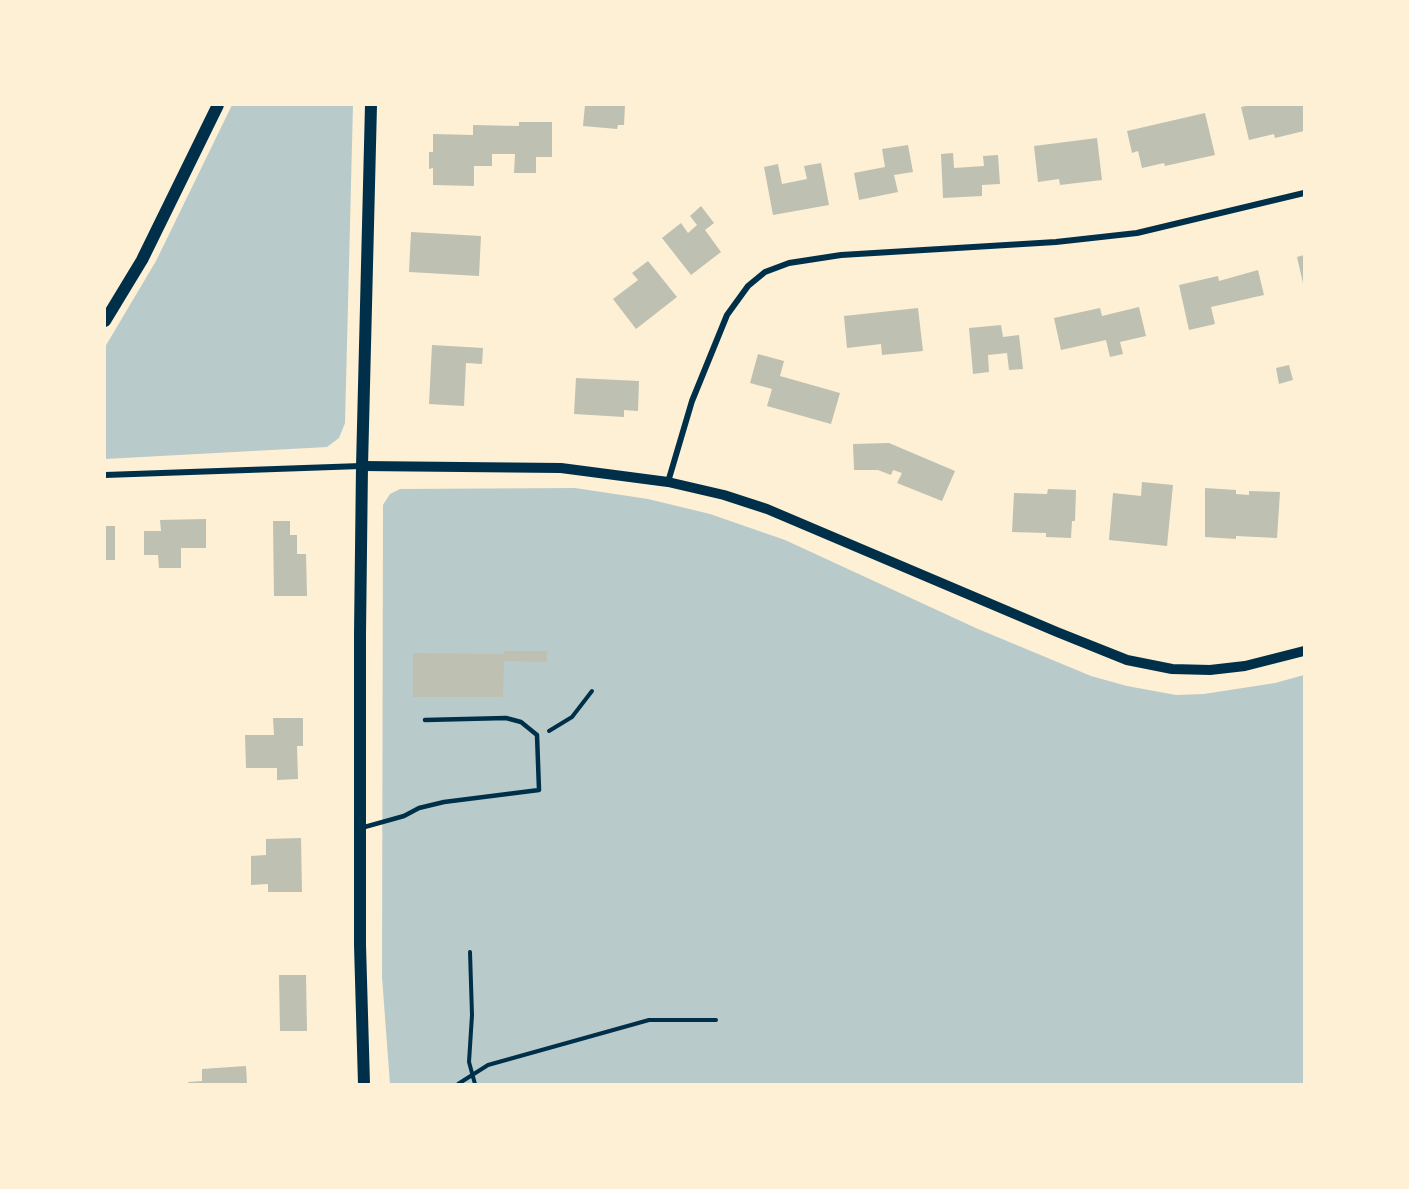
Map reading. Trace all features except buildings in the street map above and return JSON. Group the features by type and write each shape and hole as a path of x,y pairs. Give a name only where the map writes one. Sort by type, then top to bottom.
{"main road":[{"path":"105,321 142,260 218,105"},
{"path":"364,1084 360,945 362,466 371,105"}],"street":[{"path":"668,482 692,401 727,315 747,286 765,272 789,263 841,255 1056,242 1137,233 1304,193"},
{"path":"105,475 362,466 561,468 668,482 724,495 784,515 1127,660 1172,669 1210,670 1245,666 1304,651"}],"lane":[{"path":"360,828 444,802 538,790 537,735 521,722 506,718 425,720"}],"path":[{"path":"537,735 557,728 572,717 592,691"},
{"path":"470,952 472,1015 469,1062 475,1084"},
{"path":"458,1084 488,1065 649,1020 716,1020"}],"shaded area":[{"path":"232,105 353,105 345,423 339,438 327,447 105,459 105,347 156,261"},
{"path":"575,488 648,499 710,514 785,540 978,629 1091,676 1127,686 1176,695 1204,694 1275,683 1304,675 1304,1084 390,1084 382,977 383,505 390,494 400,489"}]}
